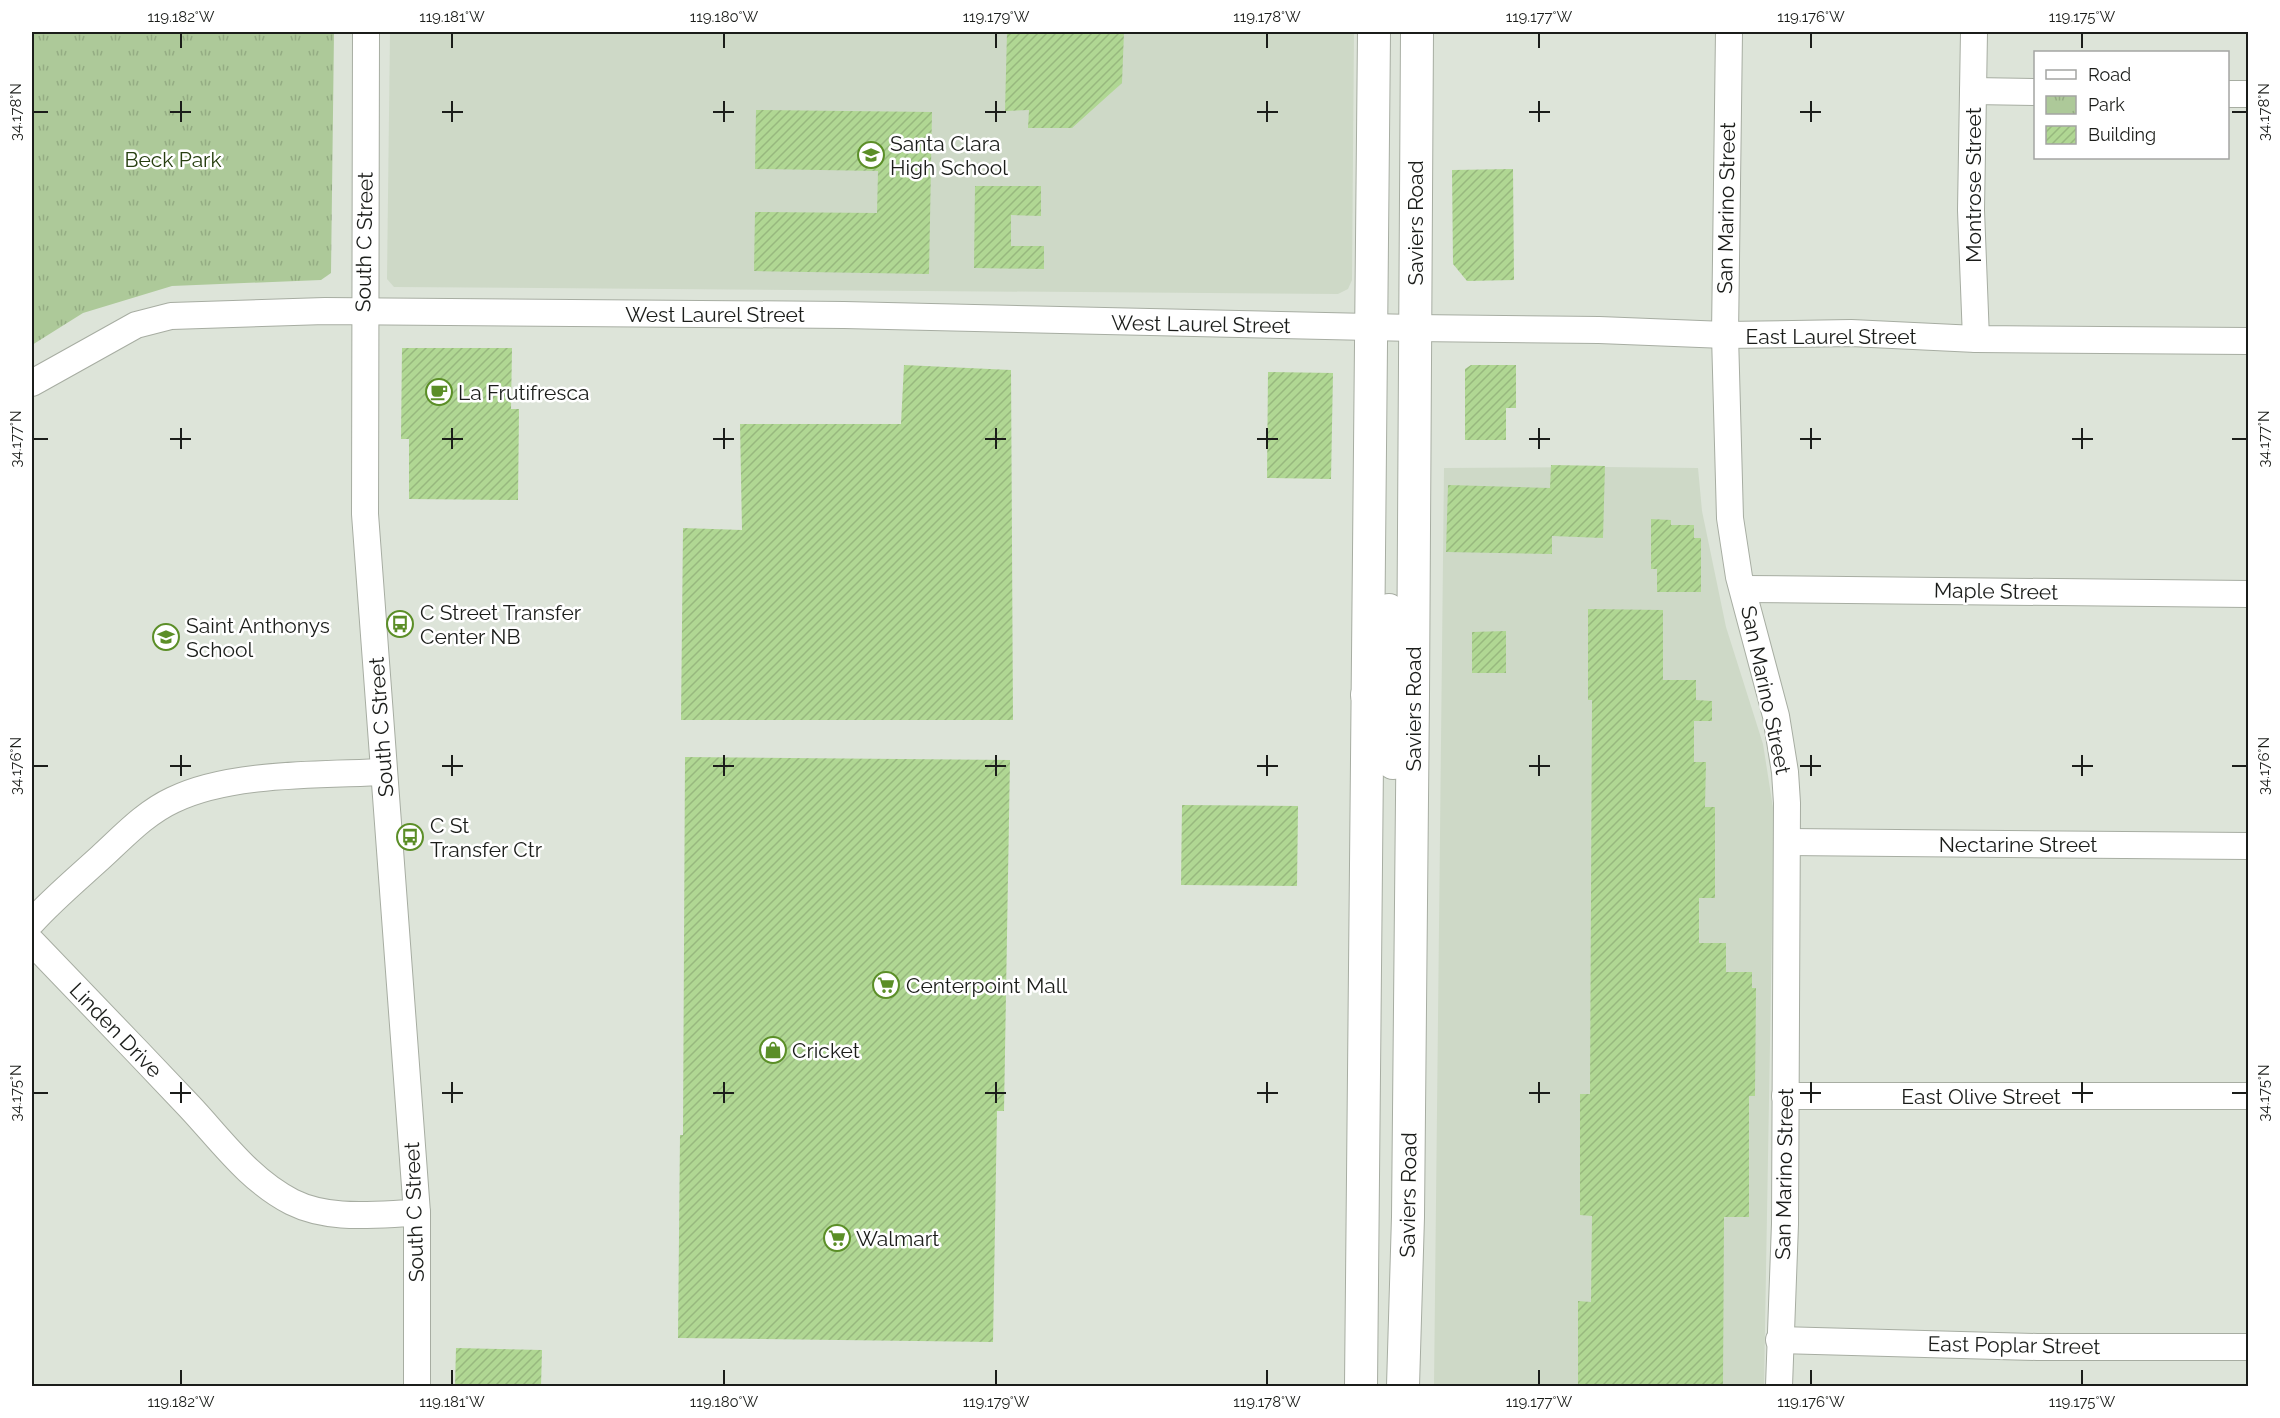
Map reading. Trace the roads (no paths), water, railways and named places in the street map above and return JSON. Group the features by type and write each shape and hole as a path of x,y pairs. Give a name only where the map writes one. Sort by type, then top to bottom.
{"main road":[{"name":"Saviers Road","path":"1361,1386 1374,32"},
{"name":"Saviers Road","path":"1404,1385 1410,1045 1417,32"},
{"path":"1370,494 1390,539 1389,648 1391,668 1399,681 1413,694"},
{"path":"1367,695 1378,697 1388,707 1392,724 1391,1005 1410,1045"},
{"path":"1365,992 1383,1047 1383,1168 1394,1205 1408,1217"},
{"path":"1363,1218 1380,1234 1388,1265 1389,1341 1404,1385"}],"street":[{"name":"South C Street","path":"366,32 365,514 417,1213 417,1386"},
{"name":"San Marino Street","path":"1729,32 1725,335 1730,518 1736,562 1776,716 1785,772 1787,842 1785,1224 1779,1386"},
{"name":"Montrose Street","path":"1974,32 1971,210 1976,339"},
{"path":"1973,91 2034,92"},
{"path":"2229,94 2248,94"},
{"name":"West Laurel Street","path":"32,383 136,325 171,316 364,311 844,315 1414,328"},
{"name":"East Laurel Street","path":"1414,328 1599,330 1725,335 1851,333 1976,339 2248,341"},
{"name":"Maple Street","path":"1744,589 2248,594"},
{"path":"32,922 136,825 174,800 199,790 244,782 300,775 384,772"},
{"name":"Nectarine Street","path":"1787,842 2248,846"},
{"name":"Linden Drive","path":"32,942 191,1108 238,1162 265,1185 292,1202 315,1210 342,1214 417,1213"},
{"name":"East Olive Street","path":"1785,1096 2248,1096"},
{"name":"East Poplar Street","path":"1779,1340 2037,1347 2248,1347"}],"place":[{"name":"Santa Clara High School","path":"871,155"},
{"name":"La Frutifresca","path":"439,392"},
{"name":"C Street Transfer Center NB","path":"400,624"},
{"name":"Saint Anthonys School","path":"166,637"},
{"name":"C St Transfer Ctr","path":"410,837"},
{"name":"Centerpoint Mall","path":"886,985"},
{"name":"Cricket","path":"773,1050"},
{"name":"Walmart","path":"837,1238"}],"park label":[{"name":"Beck Park","path":"173,159"}]}
